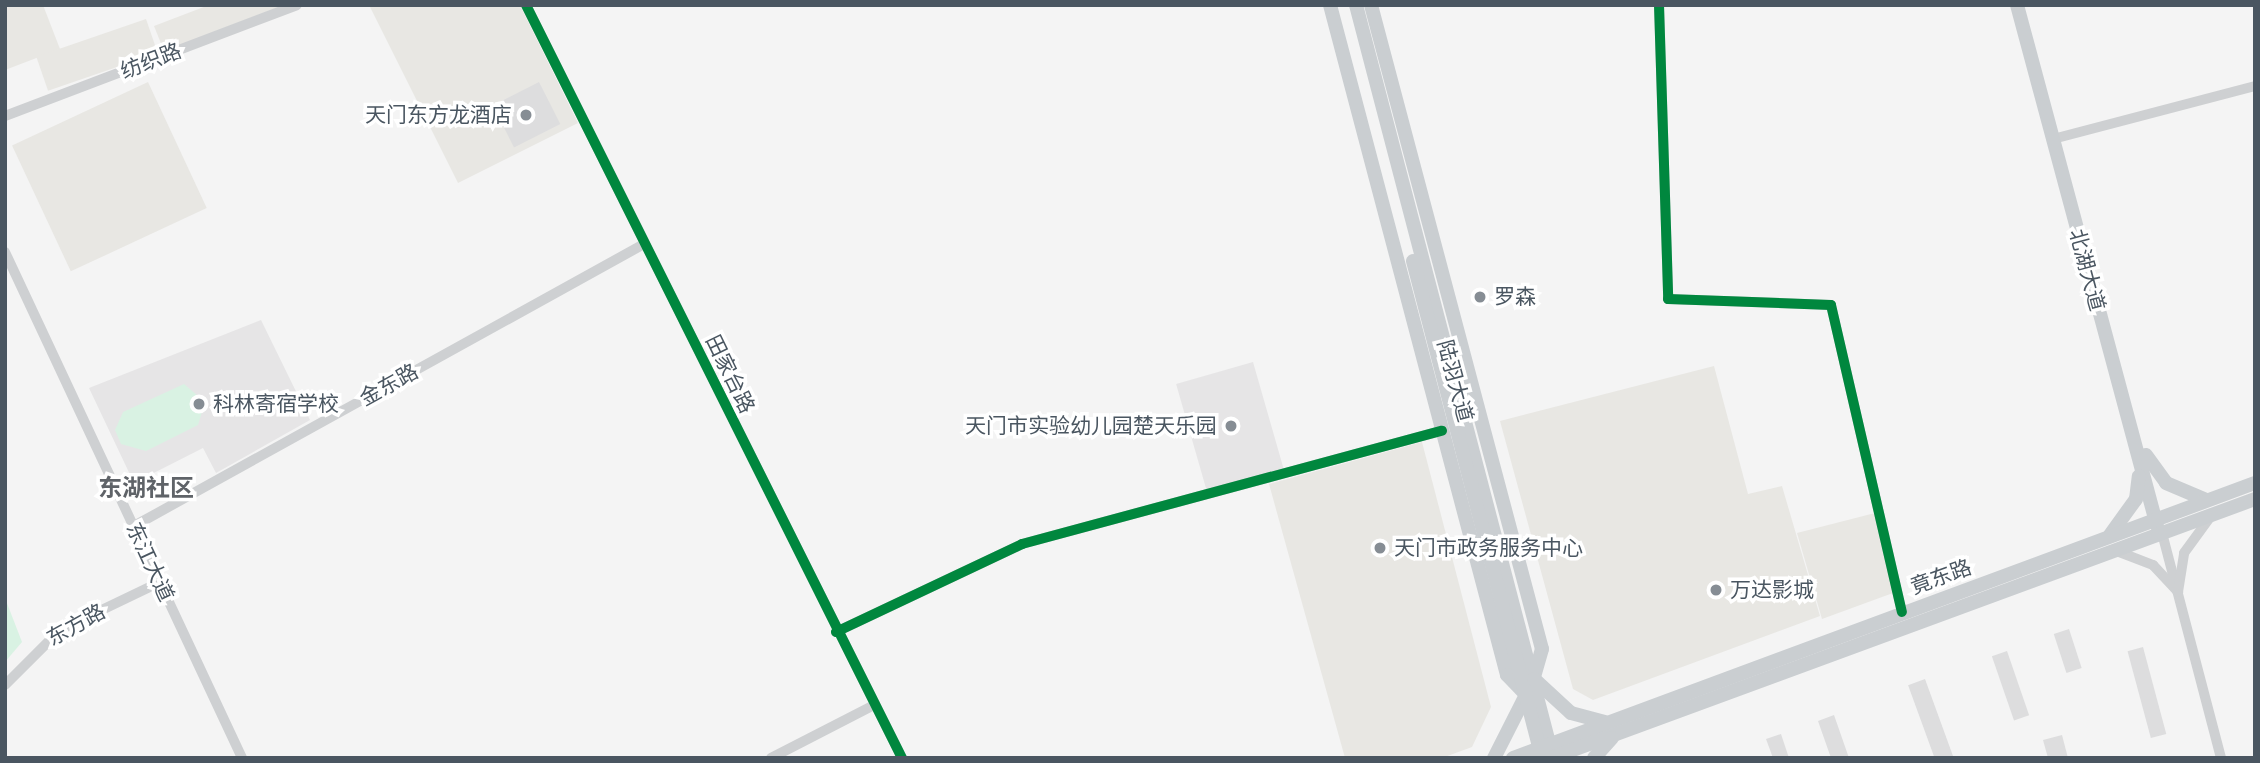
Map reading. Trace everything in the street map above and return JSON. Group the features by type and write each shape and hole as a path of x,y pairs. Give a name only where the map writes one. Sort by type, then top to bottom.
{"main road":[{"path":"1330,5 1507,675 1526,695 1494,758"},
{"name":"陆羽大道","path":"1346,5 1526,695 1548,754"},
{"name":"陆羽大道","path":"1356,5 1534,679 1548,754"},
{"path":"1371,5 1542,649 1534,679 1571,713 1612,728 1594,758"},
{"name":"北湖大道","path":"2017,5 2057,138"},
{"name":"北湖大道","path":"2026,5 2057,138 2162,533"},
{"path":"2141,456 2166,483 2210,508"},
{"path":"2112,543 2136,499 2141,456"},
{"name":"竟东路","path":"1513,758 1548,754 1902,612 2112,543 2162,533 2255,483"},
{"name":"竟东路","path":"1612,728 2112,543 2158,519 2255,499"}],"street":[{"name":"纺织路","path":"5,116 297,5"},
{"name":"田家台路","path":"526,5 872,706 902,758"},
{"path":"1660,5 1668,299 1831,305 1902,612"},
{"path":"2057,138 2255,86"},
{"name":"金东路","path":"134,526 644,244"},
{"name":"东江大道","path":"5,252 242,758"},
{"path":"836,632 1022,544 1442,431"},
{"path":"2178,592 2185,553 2210,508"},
{"name":"北湖大道","path":"2162,533 2221,758"},
{"path":"2112,543 2153,565 2178,592"},
{"name":"东方路","path":"5,685 60,630 160,582"},
{"path":"771,758 872,706"}],"shaded area":[{"path":"5,5 43,5 60,49 5,70"},
{"path":"209,5 284,5 164,51 154,26"},
{"path":"369,5 520,5 578,123 458,183"},
{"path":"146,19 158,53 48,91 36,57"},
{"path":"148,82 207,208 71,271 12,145"},
{"name":"科林寄宿学校","path":"261,320 310,420 216,473 203,448 134,483 89,388"},
{"name":"天门市实验幼儿园楚天乐园","path":"1253,362 1284,469 1207,491 1176,384"},
{"path":"1714,366 1748,494 1782,486 1820,616 1593,700 1573,689 1500,421"},
{"path":"1422,442 1491,707 1472,747 1442,758 1345,758 1269,484"},
{"path":"1875,513 1893,593 1822,619 1797,533"}],"green space":[{"path":"184,384 205,402 198,425 146,451 121,444 115,430 123,412"},
{"path":"5,598 22,642 5,662"}],"building":[{"name":"天门东方龙酒店","path":"539,82 560,124 514,147 493,106"},
{"path":"2069,629 2082,668 2066,673 2054,634"},
{"path":"2143,647 2166,734 2151,738 2128,651"},
{"path":"2007,651 2029,715 2014,721 1992,656"},
{"path":"1925,679 1954,758 1935,758 1908,685"},
{"path":"1834,715 1849,758 1831,758 1818,721"},
{"path":"1781,734 1789,758 1773,758 1766,739"},
{"path":"2062,735 2068,758 2048,758 2043,740"}],"cycle path":[{"path":"526,5 902,758"},
{"path":"1659,5 1668,299 1831,305 1902,612"},
{"path":"836,632 1022,544 1442,431"}],"place":[{"name":"天门东方龙酒店","path":"526,115"},
{"name":"罗森","path":"1480,297"},
{"name":"科林寄宿学校","path":"199,404"},
{"name":"天门市实验幼儿园楚天乐园","path":"1231,426"},
{"name":"天门市政务服务中心","path":"1380,548"},
{"name":"万达影城","path":"1716,590"}],"district":[{"name":"东湖社区","path":"146,488"}]}
